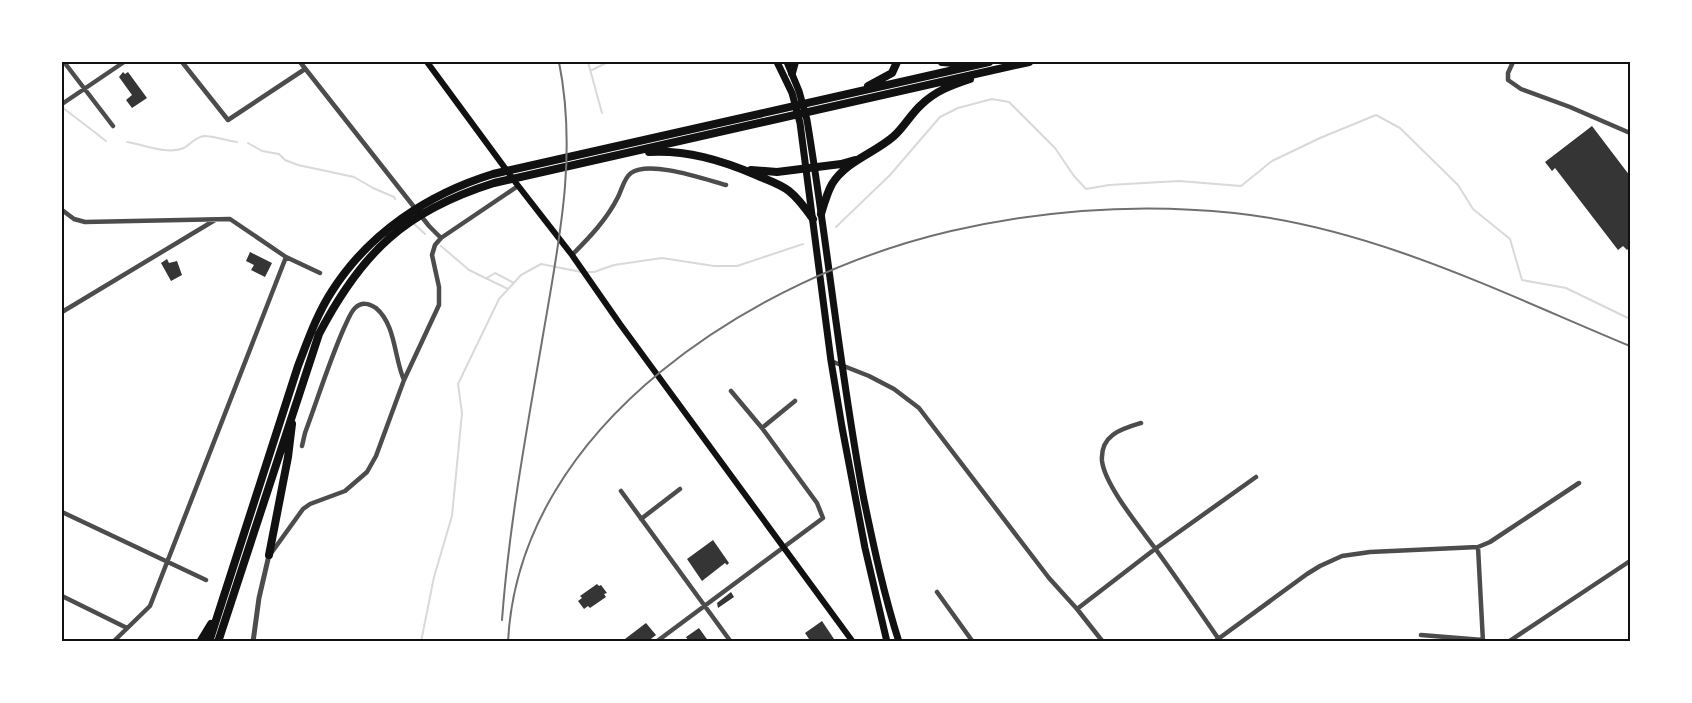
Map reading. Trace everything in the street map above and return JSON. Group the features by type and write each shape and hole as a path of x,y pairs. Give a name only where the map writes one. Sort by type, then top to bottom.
{"highway":[{"path":"792,73 795,62"},
{"path":"857,92 892,73 897,62"},
{"path":"942,62 974,65"},
{"path":"209,642 313,325 347,269 362,253 392,230 468,182 493,174 989,62"},
{"path":"429,205 494,183 1029,62"},
{"path":"821,214 833,182 841,173 894,137 921,105 933,95 947,87 1006,67"},
{"path":"627,153 677,151 713,159 788,190 813,219"},
{"path":"741,169 777,172 842,164 860,159"},
{"path":"218,642 319,334 337,299 364,262 392,230"},
{"path":"269,555 288,457 294,408"},
{"path":"201,642 219,609"}],"main road":[{"path":"428,62 517,185 578,262 849,639"},
{"path":"777,62 795,92"},
{"path":"787,62 792,73 803,121 821,214 841,366 875,555 887,606 899,642"},
{"path":"811,167 813,219 831,361 856,506 887,642"}],"street":[{"path":"64,62 113,126"},
{"path":"62,103 124,62"},
{"path":"182,62 228,120 305,69"},
{"path":"300,62 441,238"},
{"path":"1514,62 1508,73 1508,80 1521,89 1630,133"},
{"path":"572,255 606,218 626,177 631,172 647,169 665,170 726,185"},
{"path":"253,642 269,555 303,509 310,504 345,491 367,472 376,456 404,380 439,305 439,287 432,255 435,245 441,238 517,185"},
{"path":"62,210 84,222 230,219 286,257 320,273"},
{"path":"62,312 217,218"},
{"path":"113,642 150,606 286,257"},
{"path":"302,446 335,349 352,312 360,304 371,305 381,314 391,334 398,366 404,380"},
{"path":"831,361 870,376 894,389 919,408 1048,578 1103,642"},
{"path":"656,642 823,518 823,514 762,428 732,391"},
{"path":"762,428 795,401"},
{"path":"1141,423 1118,430 1109,438 1102,459 1104,470 1137,526 1216,640 1307,573 1342,556 1370,552 1478,547 1490,542 1579,483"},
{"path":"1077,609 1155,549 1256,477"},
{"path":"641,519 680,489"},
{"path":"621,491 730,642"},
{"path":"62,512 206,580"},
{"path":"1421,635 1483,641 1478,547"},
{"path":"1508,642 1630,561"},
{"path":"937,592 973,642"},
{"path":"62,596 127,628"}],"building":[{"path":"123,72 125,74 128,72 147,98 132,108 126,100 132,95 119,77"},
{"path":"1592,126 1630,176 1630,247 1627,250 1623,246 1618,250 1555,168 1552,171 1545,162"},
{"path":"250,252 272,263 265,277 251,270 254,265 246,261"},
{"path":"167,259 169,263 177,261 182,275 171,281 161,263"},
{"path":"713,540 729,563 727,565 725,563 702,581 687,559"},
{"path":"597,584 601,585 607,593 604,594 606,597 590,608 588,606 584,609 578,601 582,598 580,596"},
{"path":"731,592 734,597 718,608 717,603"},
{"path":"822,621 836,642 811,642 805,633"},
{"path":"646,623 656,635 647,642 621,642"},
{"path":"699,628 709,642 689,642 686,637"}],"waterway":[{"path":"588,62 602,113"},
{"path":"592,70 608,62"},
{"path":"836,227 890,175 940,117 958,108 992,99 1009,102 1055,148 1086,189 1109,185 1179,181 1241,186 1272,161 1376,115 1400,128 1458,185 1473,209 1510,239 1522,280 1566,288 1630,319"},
{"path":"62,107 106,141"},
{"path":"127,142 170,150 184,148 204,136 237,142"},
{"path":"248,143 262,151 279,154 285,160 298,165 354,177 395,199"},
{"path":"412,222 425,234"},
{"path":"586,272 594,272 614,265 662,258 714,266 737,266 803,244"},
{"path":"441,246 469,270 508,289"},
{"path":"421,642 434,577 452,516 462,413 458,384 499,299 521,275 541,264 581,272"},
{"path":"487,278 495,273 514,283"}],"railway":[{"path":"502,620 519,480 564,202 567,132 559,62"},
{"path":"508,642 522,563 555,492 602,428 661,371 729,323 802,283 877,253 951,231 1021,218 1091,210 1198,210 1286,221 1337,233 1436,265 1630,346"}]}
